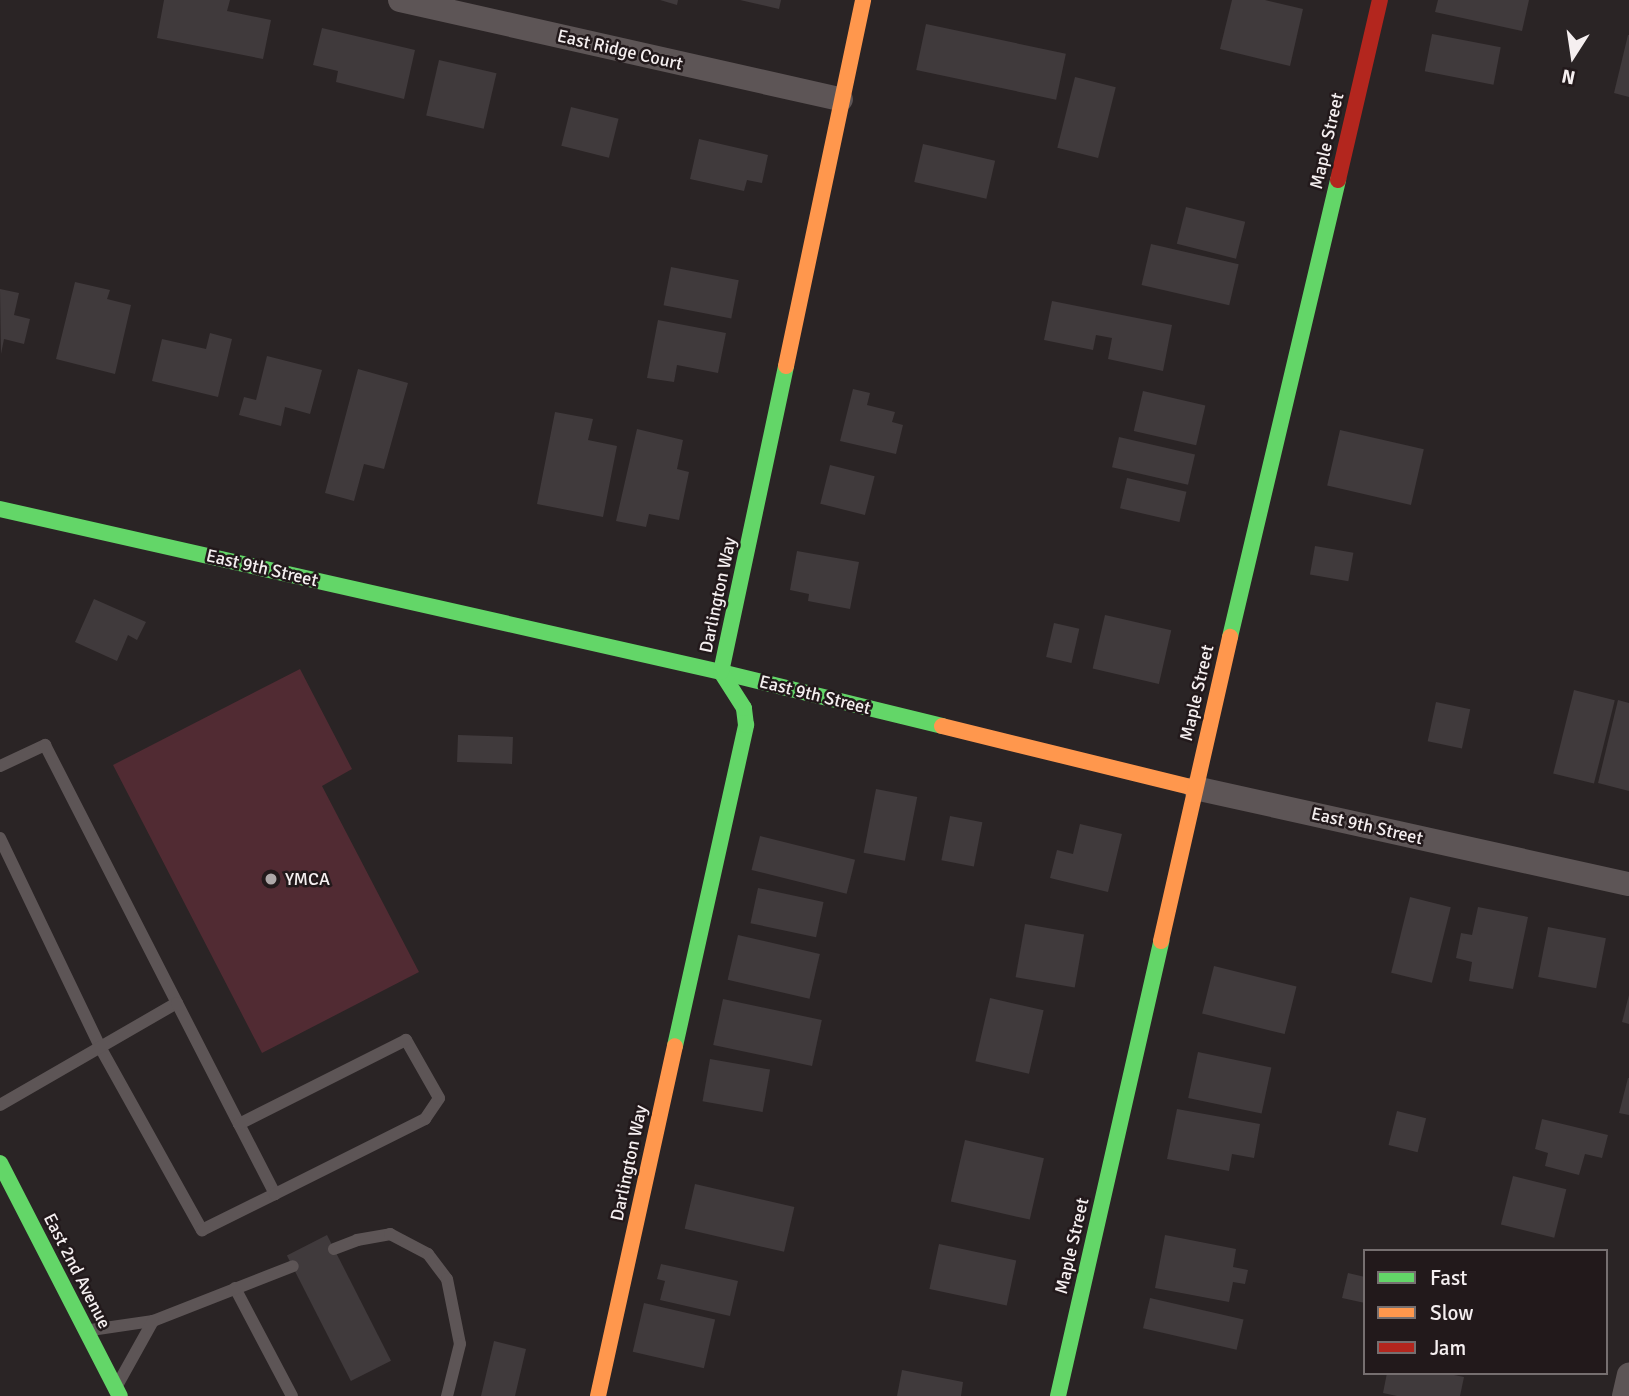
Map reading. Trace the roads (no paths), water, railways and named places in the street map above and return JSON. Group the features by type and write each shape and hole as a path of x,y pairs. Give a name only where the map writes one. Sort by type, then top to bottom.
{"street":[{"name":"East Ridge Court","path":"400,0 841,99"},
{"name":"Darlington Way","path":"598,1396 746,725 744,708 721,672 863,0"},
{"name":"Maple Street","path":"1058,1396 1195,788 1380,0"},
{"name":"East 9th Street","path":"0,509 721,672 1195,788 1629,884"},
{"name":"East 2nd Avenue","path":"2,1170 118,1392"},
{"path":"1624,1396 1629,1375"}],"lane":[{"path":"0,766 45,745 275,1194"},
{"path":"0,838 100,1048 202,1230 425,1119 439,1098 406,1040 239,1124"},
{"path":"0,1105 177,1003"},
{"path":"334,1249 357,1240 390,1234 428,1254 447,1279 460,1345 447,1396"},
{"path":"85,1331 153,1321 293,1266"},
{"path":"235,1288 292,1396"},
{"path":"118,1392 153,1321"}],"place":[{"name":"YMCA","path":"271,879"}]}
